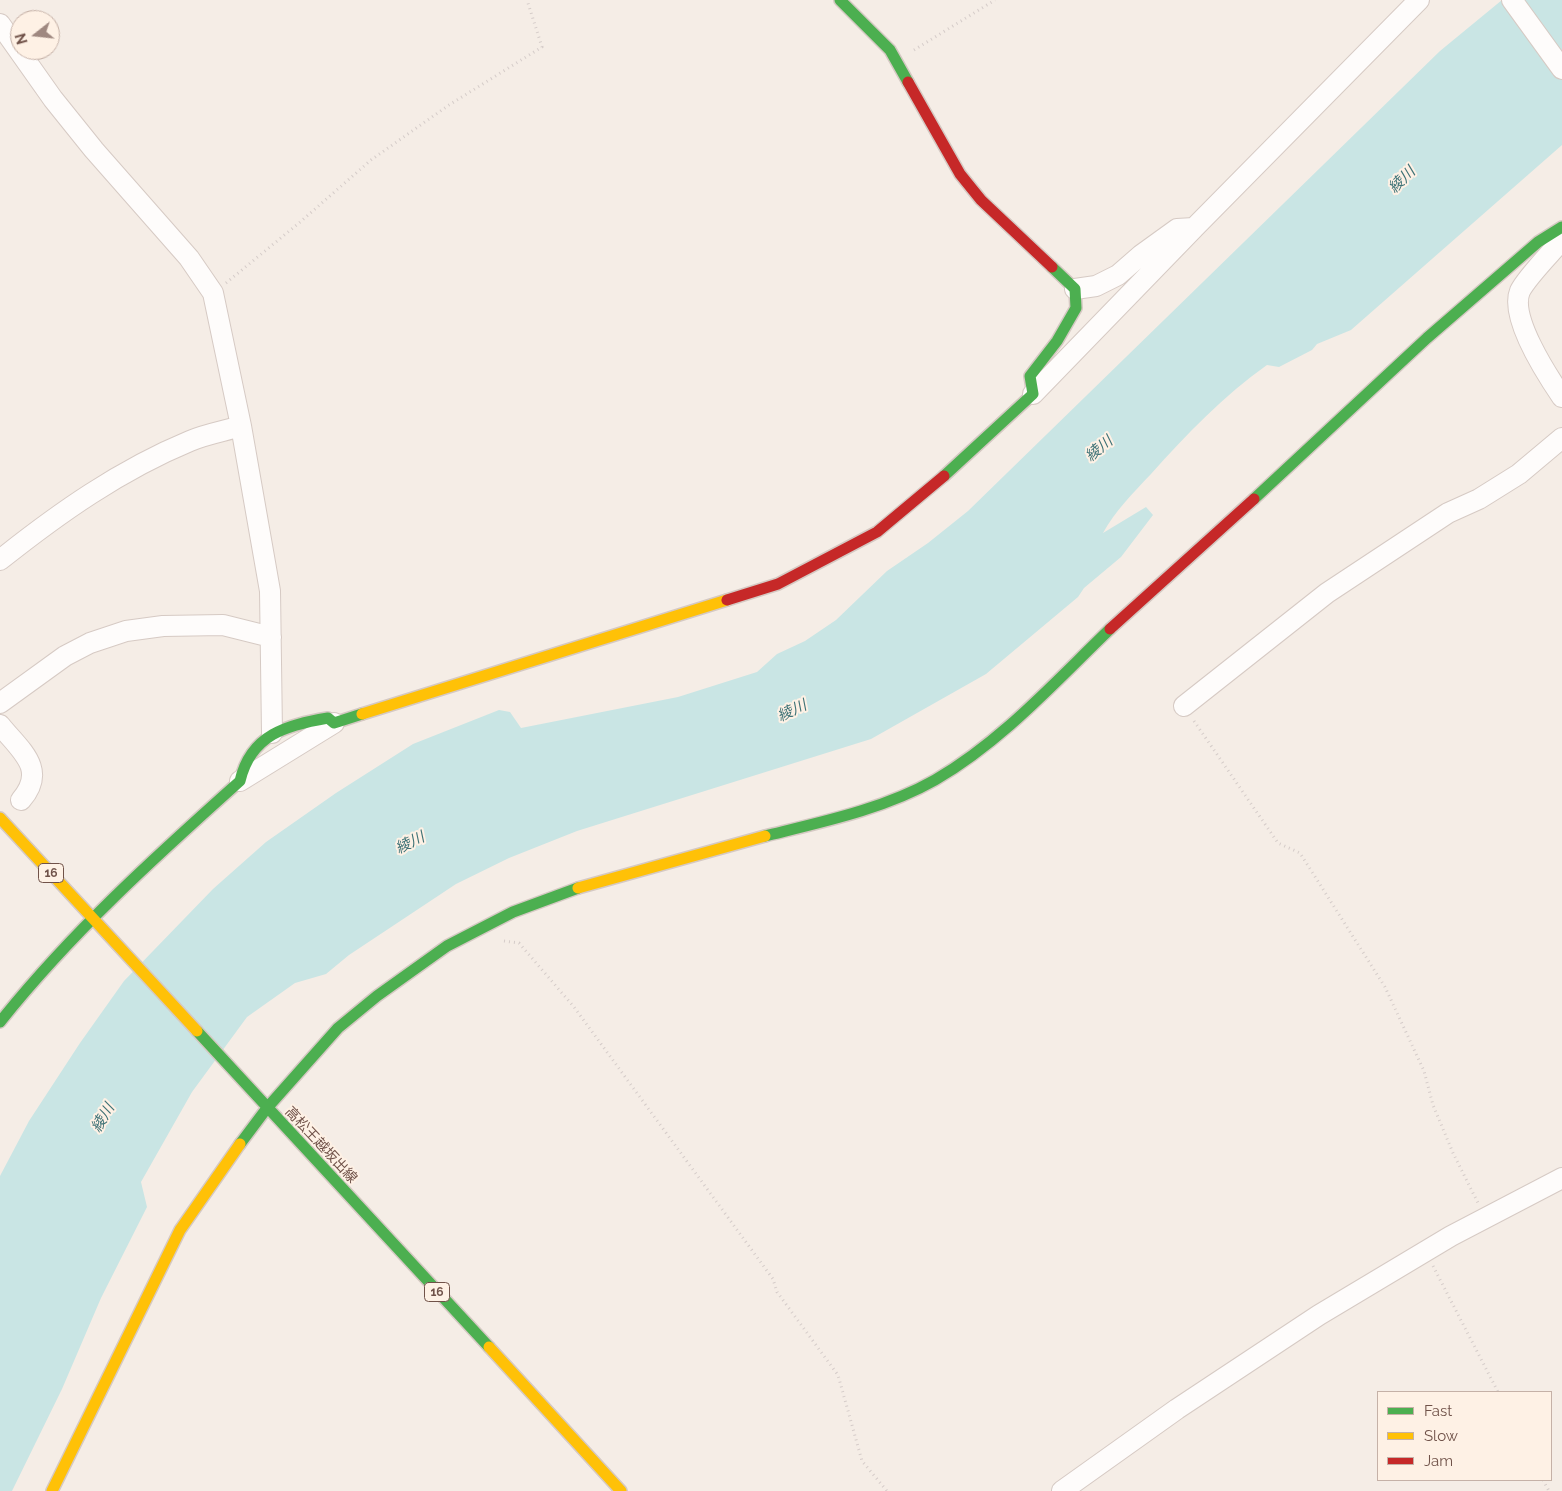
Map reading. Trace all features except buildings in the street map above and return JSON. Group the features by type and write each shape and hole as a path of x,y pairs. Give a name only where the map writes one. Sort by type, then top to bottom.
{"street":[{"path":"840,0 890,50 960,174 981,200 1075,289 1076,308 1057,341 1030,376 1033,394"},
{"path":"0,1022 28,986 91,917 240,781 334,723 778,584 876,532 911,505 1033,394 1419,0"},
{"path":"1512,0 1562,69"},
{"path":"0,24 53,99 94,150 189,258 213,293 241,426 270,592 272,733"},
{"path":"52,1491 180,1230 212,1182 267,1108 338,1028 377,996 446,946 513,912 579,888 713,849 827,820 896,797 934,780 972,755 1022,714 1110,629 1221,530 1427,338 1538,242 1562,227"},
{"path":"1075,289 1096,286 1118,275 1141,255 1177,229 1194,228"},
{"path":"1562,240 1521,290 1518,300 1521,321 1548,375 1562,397"},
{"path":"0,560 48,522 136,467 192,440 241,426"},
{"path":"1184,706 1327,594 1448,513 1479,498 1519,474 1562,438"},
{"path":"0,703 65,656 90,642 126,631 163,626 222,625 271,637"},
{"path":"240,781 241,771 272,733 328,718 334,723"},
{"path":"0,725 30,763 34,778 29,791 21,800"},
{"name":"高松王越坂出線","path":"0,818 621,1491"},
{"path":"0,1006 28,986"},
{"path":"1062,1491 1177,1409 1319,1315 1450,1236 1562,1178"}],"path":[{"path":"213,293 299,223 371,160 449,105 542,47 527,0"},
{"path":"897,60 996,0"},
{"path":"1184,706 1278,843 1300,853 1385,987 1424,1071 1433,1105 1453,1153 1486,1219"},
{"path":"501,940 519,944 574,1007 773,1279 777,1292 838,1375 862,1461 887,1491"},
{"path":"1426,1252 1497,1391"}],"water":[{"name":"綾川","path":"1502,0 1562,0 1562,145 1351,330 1317,344 1312,350 1279,367 1267,365 1221,402 1131,495 1108,525 1103,533 1146,507 1153,515 1121,557 1084,588 1078,597 986,674 871,739 577,831 509,858 456,884 349,955 326,974 295,983 247,1017 192,1092 141,1182 147,1207 101,1298 62,1389 12,1491 0,1491 0,1176 29,1121 80,1043 124,981 213,889 266,842 336,793 413,744 499,710 510,712 521,728 678,697 757,672 777,654 805,641 836,620 887,571 928,543 968,511 1440,51"}],"traffic: fast":[{"path":"840,0 890,50 908,82"},
{"path":"1254,499 1427,338 1538,242 1562,227"},
{"path":"944,476 1033,394 1030,376 1057,341 1076,308 1075,289 1052,267"},
{"path":"765,836 874,807 935,780 960,764 1005,729 1110,629"},
{"path":"0,1022 27,989 85,927 145,867 240,781 245,765 262,742 273,734 298,724 328,718 334,723 362,714"},
{"path":"240,1144 267,1108 338,1028 377,996 447,946 513,912 578,888"},
{"path":"197,1031 489,1347"}],"traffic: slow":[{"path":"362,714 727,600"},
{"path":"0,818 197,1031"},
{"path":"578,888 765,836"},
{"path":"52,1491 180,1230 240,1144"},
{"path":"489,1347 621,1491"}],"traffic: jam":[{"path":"908,82 960,174 981,200 1052,267"},
{"path":"727,600 778,584 877,532 944,476"},
{"path":"1110,629 1254,499"}]}
